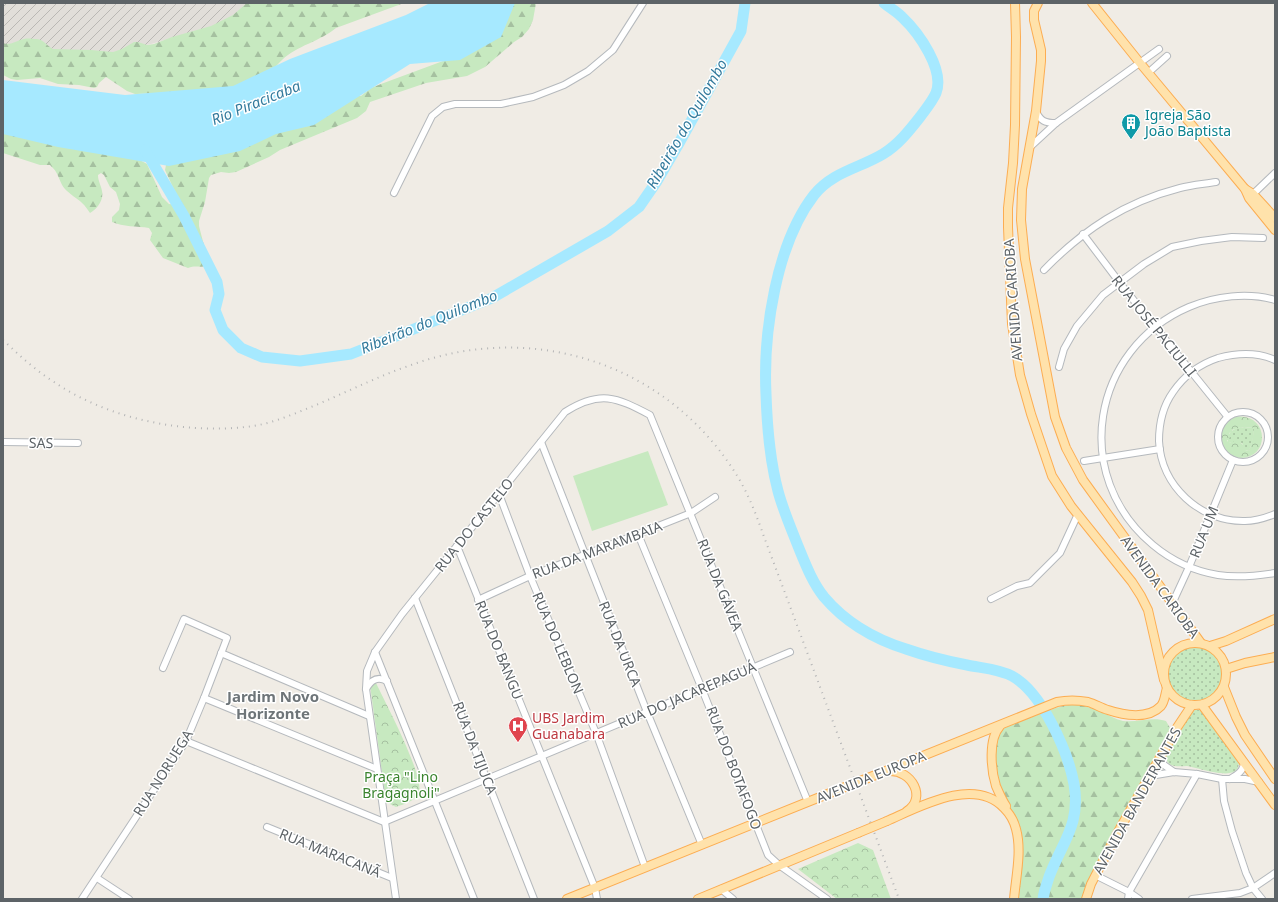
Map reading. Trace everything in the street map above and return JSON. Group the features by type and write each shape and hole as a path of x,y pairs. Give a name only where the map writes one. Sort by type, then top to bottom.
{"main road":[{"name":"AVENIDA CARIOBA","path":"1015,3 1015,125 1013,163 1008,208 1008,227 1012,324 1015,351 1020,375 1031,414 1052,476 1078,514 1132,582 1148,610 1164,680"},
{"name":"AVENIDA CARIOBA","path":"1038,3 1034,11 1034,20 1041,50 1041,61 1036,111 1022,195 1022,233 1026,265 1058,428 1071,459 1083,480 1201,643"},
{"path":"1092,3 1148,73 1251,196 1275,230"},
{"path":"1251,196 1275,218"},
{"path":"1210,646 1226,641 1275,618"},
{"path":"1190,643 1201,643 1210,646 1218,652 1224,660 1227,678 1224,687 1211,701 1202,705 1192,706 1177,700 1167,688 1164,680 1164,670 1167,660 1173,652 1181,646 1190,643"},
{"path":"1226,669 1245,663 1275,657"},
{"path":"1224,687 1245,735 1275,779"},
{"name":"AVENIDA EUROPA","path":"567,899 1049,705 1061,701 1073,700 1088,702 1122,714 1146,714 1162,705 1167,688"},
{"path":"1202,705 1275,805"},
{"name":"AVENIDA BANDEIRANTES","path":"1086,899 1086,895 1096,875 1159,759 1176,729 1192,706"},
{"path":"1000,726 996,730 993,741 993,772 997,788 1016,827 1019,846 1014,899"},
{"path":"885,771 895,771 907,775 911,779 915,788 916,794 914,804 910,809 898,816"},
{"path":"698,899 944,798 963,794 977,794 996,800 1008,812"}],"street":[{"path":"394,193 432,116 443,107 455,104 501,104 533,97 564,85 588,71 613,50 643,3"},
{"path":"1030,147 1056,124 1159,49"},
{"path":"1148,73 1167,56"},
{"path":"1036,111 1042,121 1056,124"},
{"path":"1251,196 1275,173"},
{"path":"1044,270 1062,251 1083,234 1113,214 1146,199 1180,188 1216,182"},
{"name":"RUA JOSÉ PACIULLI","path":"1083,234 1113,275 1120,282 1122,287 1227,416"},
{"path":"1059,367 1064,349 1077,326 1103,295 1144,264 1172,247 1232,237 1263,238"},
{"path":"1275,300 1248,296 1223,297 1193,305 1176,312 1155,326 1137,343 1122,363 1111,385 1104,408 1102,426 1102,457 1110,486 1127,518 1141,535 1163,554 1189,567 1218,575 1247,577 1275,573"},
{"path":"1274,358 1252,354 1230,355 1209,361 1191,372 1178,384 1169,398 1162,414 1160,426 1160,448 1163,463 1168,476 1176,489 1198,508 1211,515 1228,520 1246,521 1263,519 1275,514"},
{"name":"RUA DO CASTELO","path":"396,899 369,716 366,677 369,664 375,652 415,598 565,412 578,404 603,398"},
{"name":"RUA DA GÁVEA","path":"603,398 617,399 650,415 691,512 808,802"},
{"path":"1242,411 1256,415 1272,433 1266,448 1261,454 1255,459 1248,461 1241,462 1234,460 1222,451 1218,444 1218,429 1222,422 1227,416 1242,411"},
{"name":"SAS","path":"3,442 78,443"},
{"name":"RUA DA URCA","path":"541,442 647,712 702,845"},
{"path":"1084,461 1160,448"},
{"name":"RUA UM","path":"1172,604 1234,460"},
{"name":"RUA DO LEBLON","path":"499,494 530,576 596,733 645,867"},
{"name":"RUA DA MARAMBAIA","path":"478,600 530,576 691,512 715,497"},
{"path":"991,599 1017,586 1030,583 1060,553 1078,514"},
{"name":"RUA DO BOTAFOGO","path":"638,534 768,855 779,866 827,899"},
{"name":"RUA DO BANGU","path":"457,546 595,888 597,899"},
{"name":"RUA DA TIJUCA","path":"415,598 534,899"},
{"name":"RUA NORUEGA","path":"82,899 186,741 204,698 226,638 184,619 163,668"},
{"path":"375,652 474,899"},
{"name":"RUA DO JACAREPAGUÁ","path":"384,822 790,652"},
{"path":"221,654 369,716"},
{"path":"366,688 376,679 380,678 387,681"},
{"path":"204,698 377,769"},
{"path":"186,741 384,822"},
{"path":"1159,759 1164,765 1174,772"},
{"path":"1230,779 1240,773 1244,766 1244,762"},
{"path":"1150,776 1174,772 1197,774 1222,780 1255,780 1258,782"},
{"path":"1128,899 1129,892 1197,774"},
{"path":"1222,780 1224,801 1230,826 1246,873 1253,888 1262,899"},
{"name":"RUA MARACANÃ","path":"268,827 392,878"},
{"path":"1192,899 1240,893 1253,888 1275,873"},
{"path":"1096,875 1129,892 1139,899"},
{"path":"97,878 129,899"},
{"path":"721,890 733,899"}],"shaded area":[{"path":"3,3 253,3 234,20 151,44 100,55 3,44"}],"green space":[{"path":"247,3 404,3 336,28 323,37 294,51 279,62 265,83 214,91 135,94 127,91 106,77 97,87 94,88 79,85 58,84 40,78 17,80 3,75 3,43 6,44 26,39 37,39 53,49 113,52 134,42 147,45 154,44 172,37 211,26 233,15"},
{"path":"513,3 536,3 533,20 529,29 522,37 485,67 467,76 426,83 370,102 366,111 357,118 280,150 269,157 236,172 221,172 211,175 199,221 208,261 206,266 188,268 163,258 150,240 152,233 149,228 125,226 112,222 112,217 119,210 120,204 116,192 110,187 104,175 101,173 98,175 98,179 102,191 102,198 97,207 90,213 82,203 65,189 56,171 50,165 40,165 3,153 3,124 138,159 147,164 162,197 169,204 178,205 177,196 165,170 167,160 352,96 361,96 371,88 470,51"},
{"path":"1235,417 1246,417 1254,421 1260,428 1262,436 1258,451 1251,456 1241,458 1234,457 1227,452 1222,445 1220,436 1223,427","holes":["1241,427 1252,427 1254,429 1249,451 1245,450 1245,446 1239,441 1234,441 1231,443 1227,441 1230,437 1229,433 1232,432 1232,430"]},
{"path":"1241,427 1253,427 1254,429 1253,440 1249,451 1245,450 1242,443 1228,442 1229,434 1235,429"},
{"path":"648,451 668,505 592,531 573,476"},
{"path":"1195,645 1211,650 1219,658 1224,674 1219,690 1211,698 1195,703 1179,698 1171,690 1166,674 1171,658 1179,650"},
{"name":"Praça \"Lino Bragagnoli\"","path":"376,683 410,755 419,783 419,792 415,798 396,807 386,802 370,685"},
{"path":"1076,704 1097,710 1123,721 1155,719 1166,721 1170,728 1094,868 1082,899 1018,899 1022,862 1022,834 1020,826 1009,808 1002,789 996,767 995,745 1002,730 1011,725 1057,708"},
{"path":"1201,710 1238,759 1238,767 1234,772 1219,773 1187,766 1173,766 1168,762 1166,755 1190,712"},
{"path":"858,843 873,850 891,899 837,899 798,869"}],"water":[{"name":"Rio Piracicaba","path":"430,3 515,3 501,37 460,60 410,64 314,125 276,134 240,151 169,166 58,147 3,134 3,80 125,95 233,86 290,59 406,15"}],"waterway":[{"name":"Ribeirão do Quilombo","path":"145,150 184,216 217,282 219,294 215,310 223,330 241,348 262,357 300,361 351,354 492,298 608,231 639,207 657,181 678,145 741,31 745,3"},
{"name":"Ribeirão do Quilombo","path":"884,3 909,24 929,52 937,74 938,84 936,93 916,122 894,146 883,154 847,171 821,187 801,215 790,238 781,263 775,290 767,344 766,406 773,468 782,505 809,572 824,597 842,615 861,629 894,645 936,658 996,670 1012,676 1034,695 1043,709 1060,740 1066,756 1074,784 1075,798 1073,822 1049,877 1043,899"}],"railway":[{"path":"3,340 27,362 75,395 121,414 145,421 196,428 221,429 254,426 272,422 402,368 460,352 506,348 551,351 594,362 636,380 674,404 707,436 736,474 744,489 758,519 899,899"}],"place":[{"name":"Igreja São João Baptista","path":"1131,140"},
{"name":"UBS Jardim Guanabara","path":"518,743"}],"district":[{"name":"Jardim Novo Horizonte","path":"273,706"}]}
